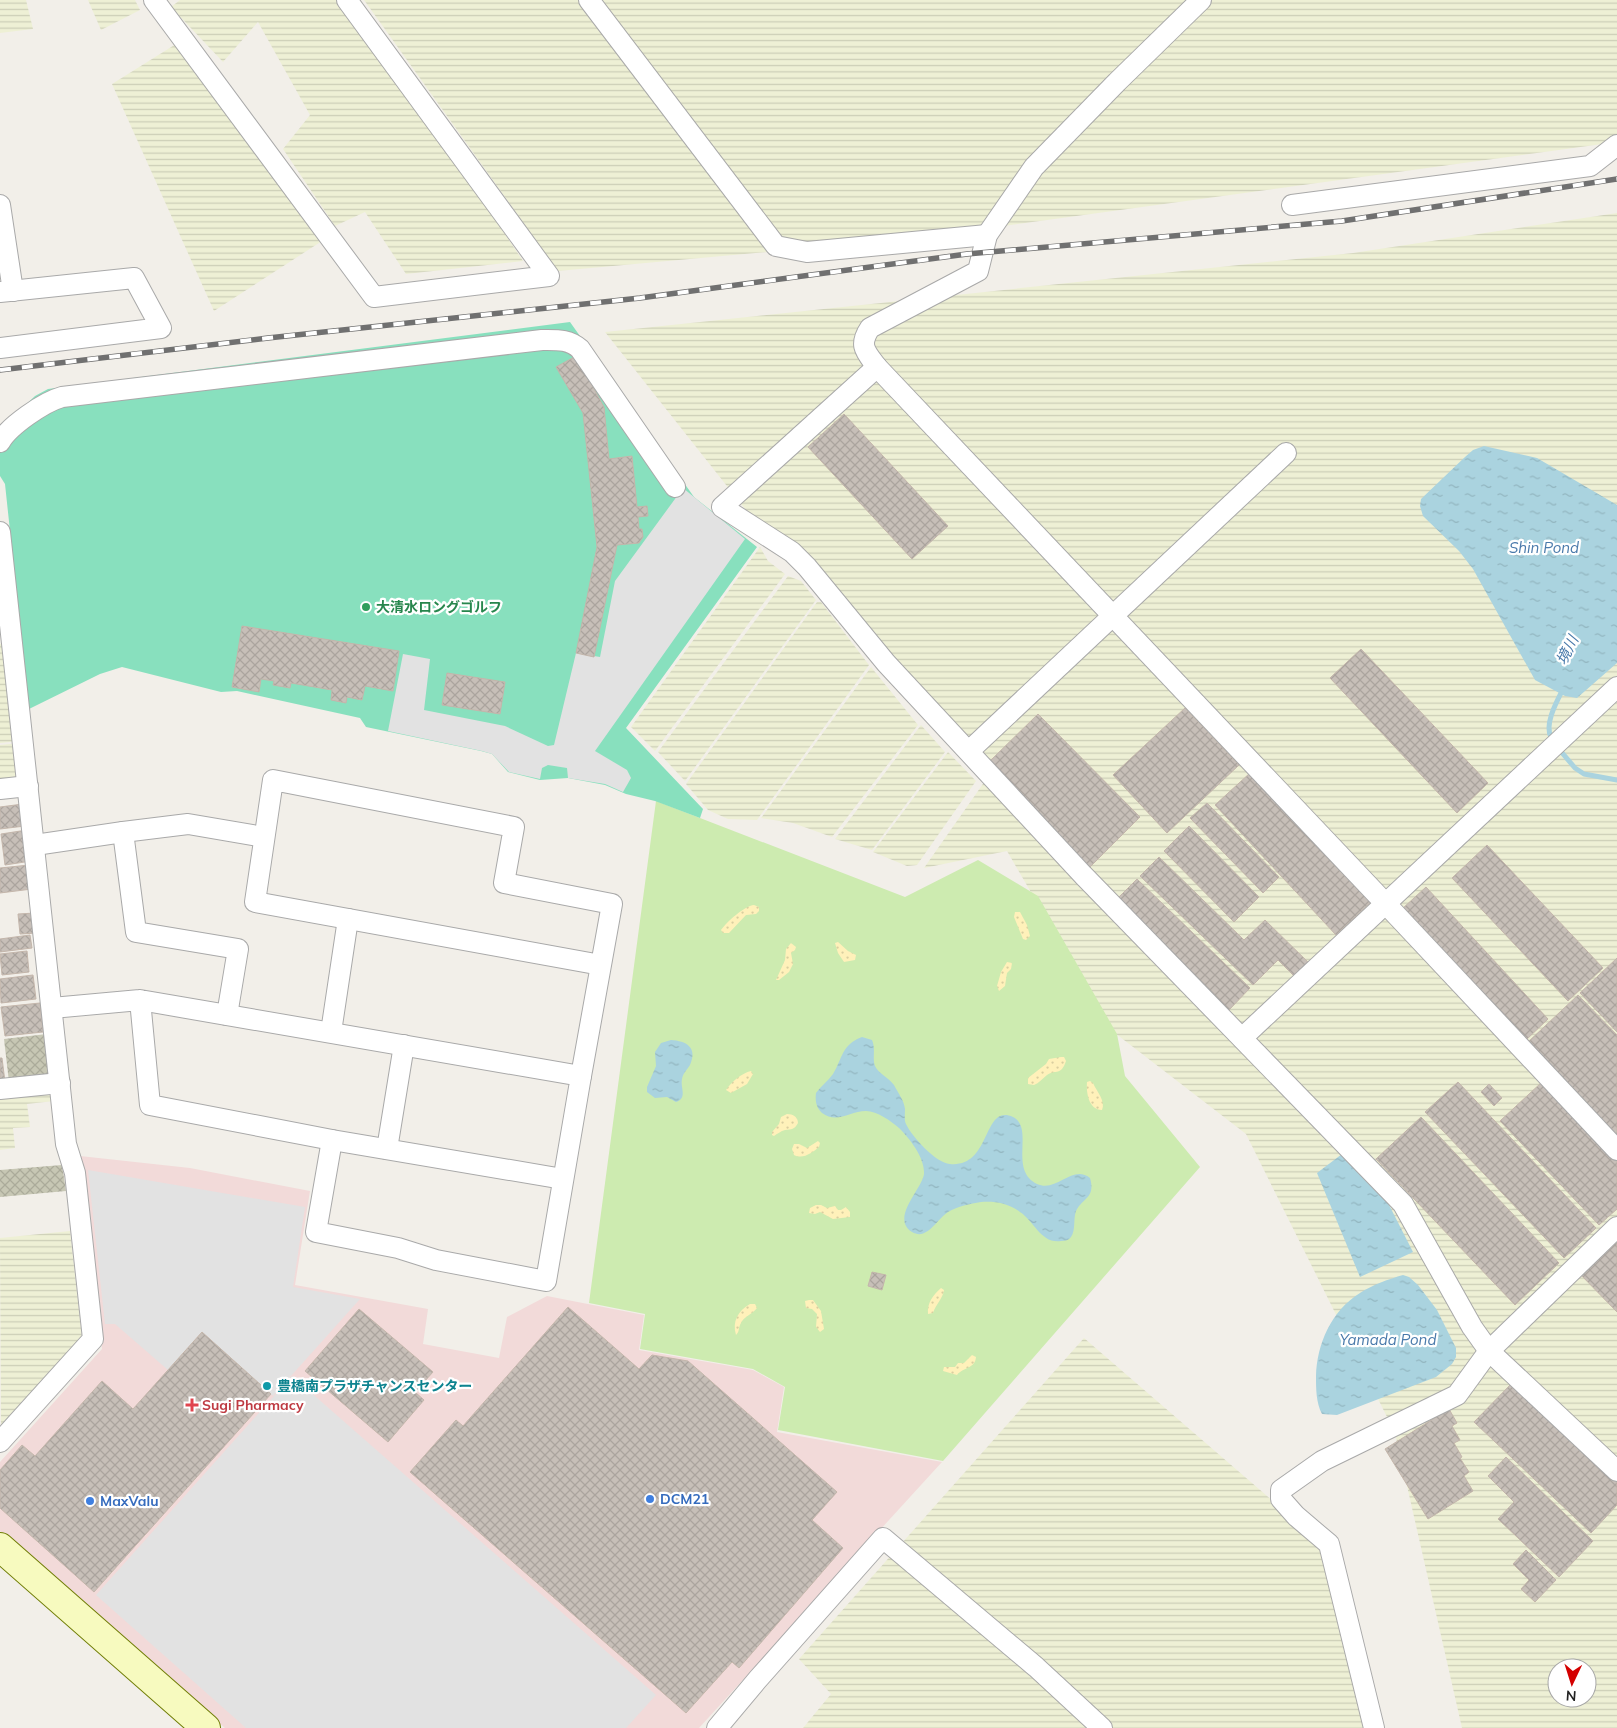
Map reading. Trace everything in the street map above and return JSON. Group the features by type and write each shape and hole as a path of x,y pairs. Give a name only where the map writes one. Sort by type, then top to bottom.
{"street":[{"path":"154,0 374,297 549,276 347,0"},
{"path":"589,0 776,246 806,252 987,235"},
{"path":"1201,0 1034,167 987,235 978,271 870,328 864,336 864,348 877,367 1385,902 1617,1150"},
{"path":"1292,205 1590,166 1617,145"},
{"path":"0,206 6,292 134,278 161,328 0,348"},
{"path":"0,442 9,430 48,401 62,396 542,340 566,340 580,349 675,487"},
{"path":"877,367 722,507 792,552 807,567 886,663 1083,876 1403,1204 1472,1327 1489,1352 1617,1471"},
{"path":"969,751 1286,453"},
{"path":"0,532 3,590 35,845 66,1144 75,1173 93,1339 0,1442"},
{"path":"1242,1038 1385,902 1617,687"},
{"path":"332,1140 316,1232 398,1248 436,1260 546,1281 612,904 504,883 514,827 273,780 255,902 601,965"},
{"path":"0,789 28,786"},
{"path":"35,845 188,824 264,837"},
{"path":"123,832 136,932 238,949 227,1014"},
{"path":"331,1032 348,919"},
{"path":"52,1008 140,1000 581,1076"},
{"path":"140,1000 150,1105 332,1140 563,1180"},
{"path":"387,1149 404,1045"},
{"path":"0,1089 60,1083"},
{"path":"1374,1728 1329,1544 1296,1516 1281,1499 1281,1490 1322,1461 1457,1395 1489,1352 1617,1227"},
{"path":"717,1728 797,1634 883,1538 1036,1667 1102,1728"},
{"path":"0,1546 193,1724"}],"shaded area":[{"path":"0,0 26,0 33,29 0,33"},
{"path":"88,0 135,0 140,10 101,30"},
{"path":"180,0 348,0 523,261 406,274 365,212 335,226 283,149 310,115 258,22 223,62 171,7"},
{"path":"364,0 1617,0 1617,142 909,239 558,271"},
{"path":"176,44 322,241 214,311 112,84"},
{"path":"1617,213 1617,1728 1462,1728 1395,1433 1246,1134 1111,1030 1007,851 924,868 992,771 753,519 605,332 1353,253"},
{"path":"683,488 745,539 595,751 627,770 631,778 623,792 605,784 568,778 567,768 548,765 542,768 540,779 509,772 492,754 388,731 403,654 430,659 424,710 505,726 548,746 554,745 576,653 600,657 615,581"},
{"path":"760,547 768,561 785,574 655,751 631,727"},
{"path":"788,576 801,581 816,600 685,781 658,752"},
{"path":"817,602 821,602 869,665 757,820 728,819 708,810 686,784"},
{"path":"7,643 19,741 0,743 0,644"},
{"path":"871,667 918,725 832,837 793,823 761,818"},
{"path":"921,725 945,752 872,850 835,839"},
{"path":"19,743 23,782 0,784 0,745"},
{"path":"948,752 976,781 917,865 907,866 873,852"},
{"path":"47,1034 52,1078 9,1082 4,1039"},
{"path":"52,1090 54,1101 27,1104 30,1127 13,1128 15,1148 0,1150 0,1095"},
{"path":"80,1156 190,1168 310,1191 295,1285 428,1309 423,1344 499,1358 507,1317 547,1296 644,1315 639,1350 753,1370 784,1387 777,1432 942,1462 699,1728 225,1728 0,1531 0,1462 102,1349 83,1168"},
{"path":"62,1165 66,1191 0,1197 0,1170"},
{"path":"88,1170 305,1207 293,1287 360,1299 273,1396 201,1333 168,1370 115,1324 105,1324"},
{"path":"70,1231 82,1337 1,1426 0,1238"},
{"path":"1084,1338 1324,1545 1368,1728 803,1728 831,1694 799,1659"},
{"path":"292,1376 656,1695 626,1728 246,1728 96,1595"}],"green space":[{"name":"大清水ロングゴルフ","path":"570,322 694,497 757,547 626,728 703,809 700,818 655,801 626,794 605,785 568,778 540,780 508,772 492,754 366,727 360,718 237,691 221,692 122,667 100,674 29,709 5,484 0,476 0,429 35,396 48,389"},
{"path":"656,801 905,897 978,860 1038,896 1117,1034 1125,1076 1200,1167 943,1461 778,1430 785,1387 753,1369 640,1349 645,1314 589,1303"}],"sand":[{"path":"754,905 759,907 759,911 756,914 746,915 729,933 723,933 721,930 731,919 745,908"},
{"path":"1015,912 1020,912 1027,925 1030,936 1026,940 1023,939 1014,917"},
{"path":"838,942 856,955 855,960 844,962 838,953 835,943"},
{"path":"791,943 796,947 791,953 793,964 789,972 779,980 776,980 785,960 786,949"},
{"path":"1007,962 1012,963 1011,969 1007,973 1005,986 999,991 997,986 1001,972"},
{"path":"1064,1057 1066,1061 1062,1069 1050,1073 1034,1085 1028,1084 1028,1078 1046,1064 1049,1059"},
{"path":"751,1071 753,1074 747,1084 731,1093 726,1090 737,1078"},
{"path":"1090,1081 1102,1100 1102,1110 1094,1107 1089,1100 1087,1082"},
{"path":"787,1114 793,1115 796,1118 798,1121 797,1125 793,1129 784,1130 774,1136 772,1135 781,1117"},
{"path":"818,1141 820,1143 819,1147 811,1153 801,1157 794,1155 792,1149 794,1144 807,1148"},
{"path":"816,1205 827,1208 835,1206 838,1210 846,1207 850,1212 850,1217 833,1219 820,1212 815,1214 809,1213 810,1208"},
{"path":"941,1288 944,1290 942,1296 933,1313 928,1314 928,1306 931,1300"},
{"path":"813,1300 821,1311 824,1329 820,1332 816,1327 817,1314 812,1309 806,1308 805,1301"},
{"path":"750,1304 755,1304 757,1308 742,1321 736,1335 735,1325 737,1317"},
{"path":"972,1355 976,1357 973,1364 957,1375 943,1371 944,1367 955,1367 958,1363 964,1363"}],"water":[{"name":"Shin Pond","path":"1484,446 1537,458 1617,505 1617,663 1577,698 1565,696 1535,680 1473,569 1459,551 1423,516 1420,506 1421,499 1473,450"},
{"path":"862,1037 872,1040 875,1066 894,1085 901,1097 905,1109 905,1122 909,1129 925,1148 944,1163 963,1163 973,1156 996,1119 1003,1115 1013,1117 1019,1122 1023,1139 1022,1160 1024,1169 1029,1178 1037,1184 1051,1185 1077,1174 1090,1178 1090,1194 1076,1211 1073,1234 1070,1238 1062,1241 1048,1239 1025,1216 1015,1209 1001,1203 991,1202 981,1202 956,1208 944,1215 932,1228 922,1234 912,1232 906,1226 904,1219 909,1203 922,1180 924,1168 912,1143 896,1125 875,1113 866,1111 833,1117 822,1113 816,1104 816,1093 833,1074 843,1052 855,1040"},
{"path":"671,1040 686,1044 693,1054 690,1065 682,1079 682,1098 676,1102 667,1097 655,1098 647,1092 647,1087 656,1066 655,1052 661,1043"},
{"path":"1342,1154 1385,1197 1413,1252 1360,1277 1317,1173"},
{"name":"Yamada Pond","path":"1403,1275 1409,1277 1418,1285 1437,1310 1456,1348 1456,1357 1452,1364 1436,1377 1337,1415 1322,1414 1317,1395 1316,1376 1319,1352 1328,1329 1341,1309 1350,1300 1370,1287"}],"building":[{"path":"576,356 604,407 609,459 632,456 637,507 647,506 648,516 638,517 639,529 642,529 643,537 639,543 617,545 594,657 576,653 597,547 583,413 556,367"},
{"path":"844,414 948,526 912,559 808,447"},
{"path":"242,626 399,651 393,691 365,686 362,700 347,697 346,703 331,700 332,690 291,683 290,688 273,685 274,681 261,679 259,692 232,687"},
{"path":"1361,649 1488,783 1457,813 1330,678"},
{"path":"447,673 505,682 500,714 442,705"},
{"path":"1185,708 1239,765 1167,833 1113,775"},
{"path":"1038,714 1140,817 1090,867 988,763"},
{"path":"1250,773 1371,902 1336,935 1215,805"},
{"path":"1207,803 1279,877 1263,893 1190,818"},
{"path":"23,804 25,826 0,829 0,807"},
{"path":"1189,826 1259,897 1234,922 1164,851"},
{"path":"27,830 31,861 5,865 1,834"},
{"path":"1487,845 1603,968 1568,1001 1452,878"},
{"path":"1159,857 1244,940 1265,920 1310,964 1296,978 1278,960 1253,985 1140,876"},
{"path":"29,865 32,889 0,893 0,868"},
{"path":"1137,879 1250,988 1229,1010 1116,900"},
{"path":"1426,887 1548,1019 1525,1041 1402,909"},
{"path":"35,913 37,933 20,934 18,914"},
{"path":"30,935 32,948 0,952 0,939"},
{"path":"27,951 29,972 2,975 0,954"},
{"path":"1617,958 1617,1032 1580,993"},
{"path":"33,975 36,999 1,1003 0,979"},
{"path":"1578,995 1617,1035 1617,1138 1527,1043"},
{"path":"40,1003 43,1032 5,1036 1,1007"},
{"path":"0,1058 2,1058 5,1082 0,1082"},
{"path":"1458,1082 1596,1228 1564,1258 1425,1112"},
{"path":"1542,1082 1617,1161 1617,1209 1599,1225 1500,1121"},
{"path":"1489,1084 1502,1098 1494,1106 1481,1092"},
{"path":"1421,1117 1559,1263 1515,1305 1376,1159"},
{"path":"1617,1239 1617,1312 1578,1272"},
{"path":"872,1272 886,1275 882,1290 868,1286"},
{"path":"568,1307 639,1369 652,1355 688,1361 837,1492 812,1520 843,1548 739,1668 732,1662 686,1713 410,1472 456,1420 463,1426"},
{"path":"359,1309 433,1372 415,1392 424,1400 388,1442 305,1371"},
{"path":"202,1332 271,1394 94,1592 0,1508 0,1470 22,1445 35,1456 102,1381 133,1409"},
{"name":"豊橋南プラザチャンスセンター","path":"266,1381 273,1387 269,1391 262,1385"},
{"path":"1512,1383 1617,1482 1617,1505 1591,1533 1474,1422"},
{"path":"1449,1409 1457,1423 1452,1426 1460,1440 1454,1443 1462,1457 1460,1458 1469,1472 1464,1476 1473,1491 1428,1519 1385,1449"},
{"path":"1506,1457 1593,1541 1559,1577 1498,1519 1514,1502 1488,1476"},
{"path":"1526,1550 1556,1580 1535,1602 1521,1589 1529,1580 1513,1564"}],"waterway":[{"name":"境川","path":"1551,737 1549,732 1550,719 1563,689"},
{"name":"境川","path":"1558,748 1575,768 1584,774 1617,780"}],"railway":[{"path":"0,370 268,338 640,298 967,254 1342,221 1617,179"}],"place":[{"name":"大清水ロングゴルフ","path":"366,607"},
{"name":"豊橋南プラザチャンスセンター","path":"267,1386"},
{"name":"Sugi Pharmacy","path":"192,1405"},
{"name":"DCM21","path":"650,1499"},
{"name":"MaxValu","path":"90,1501"}]}
